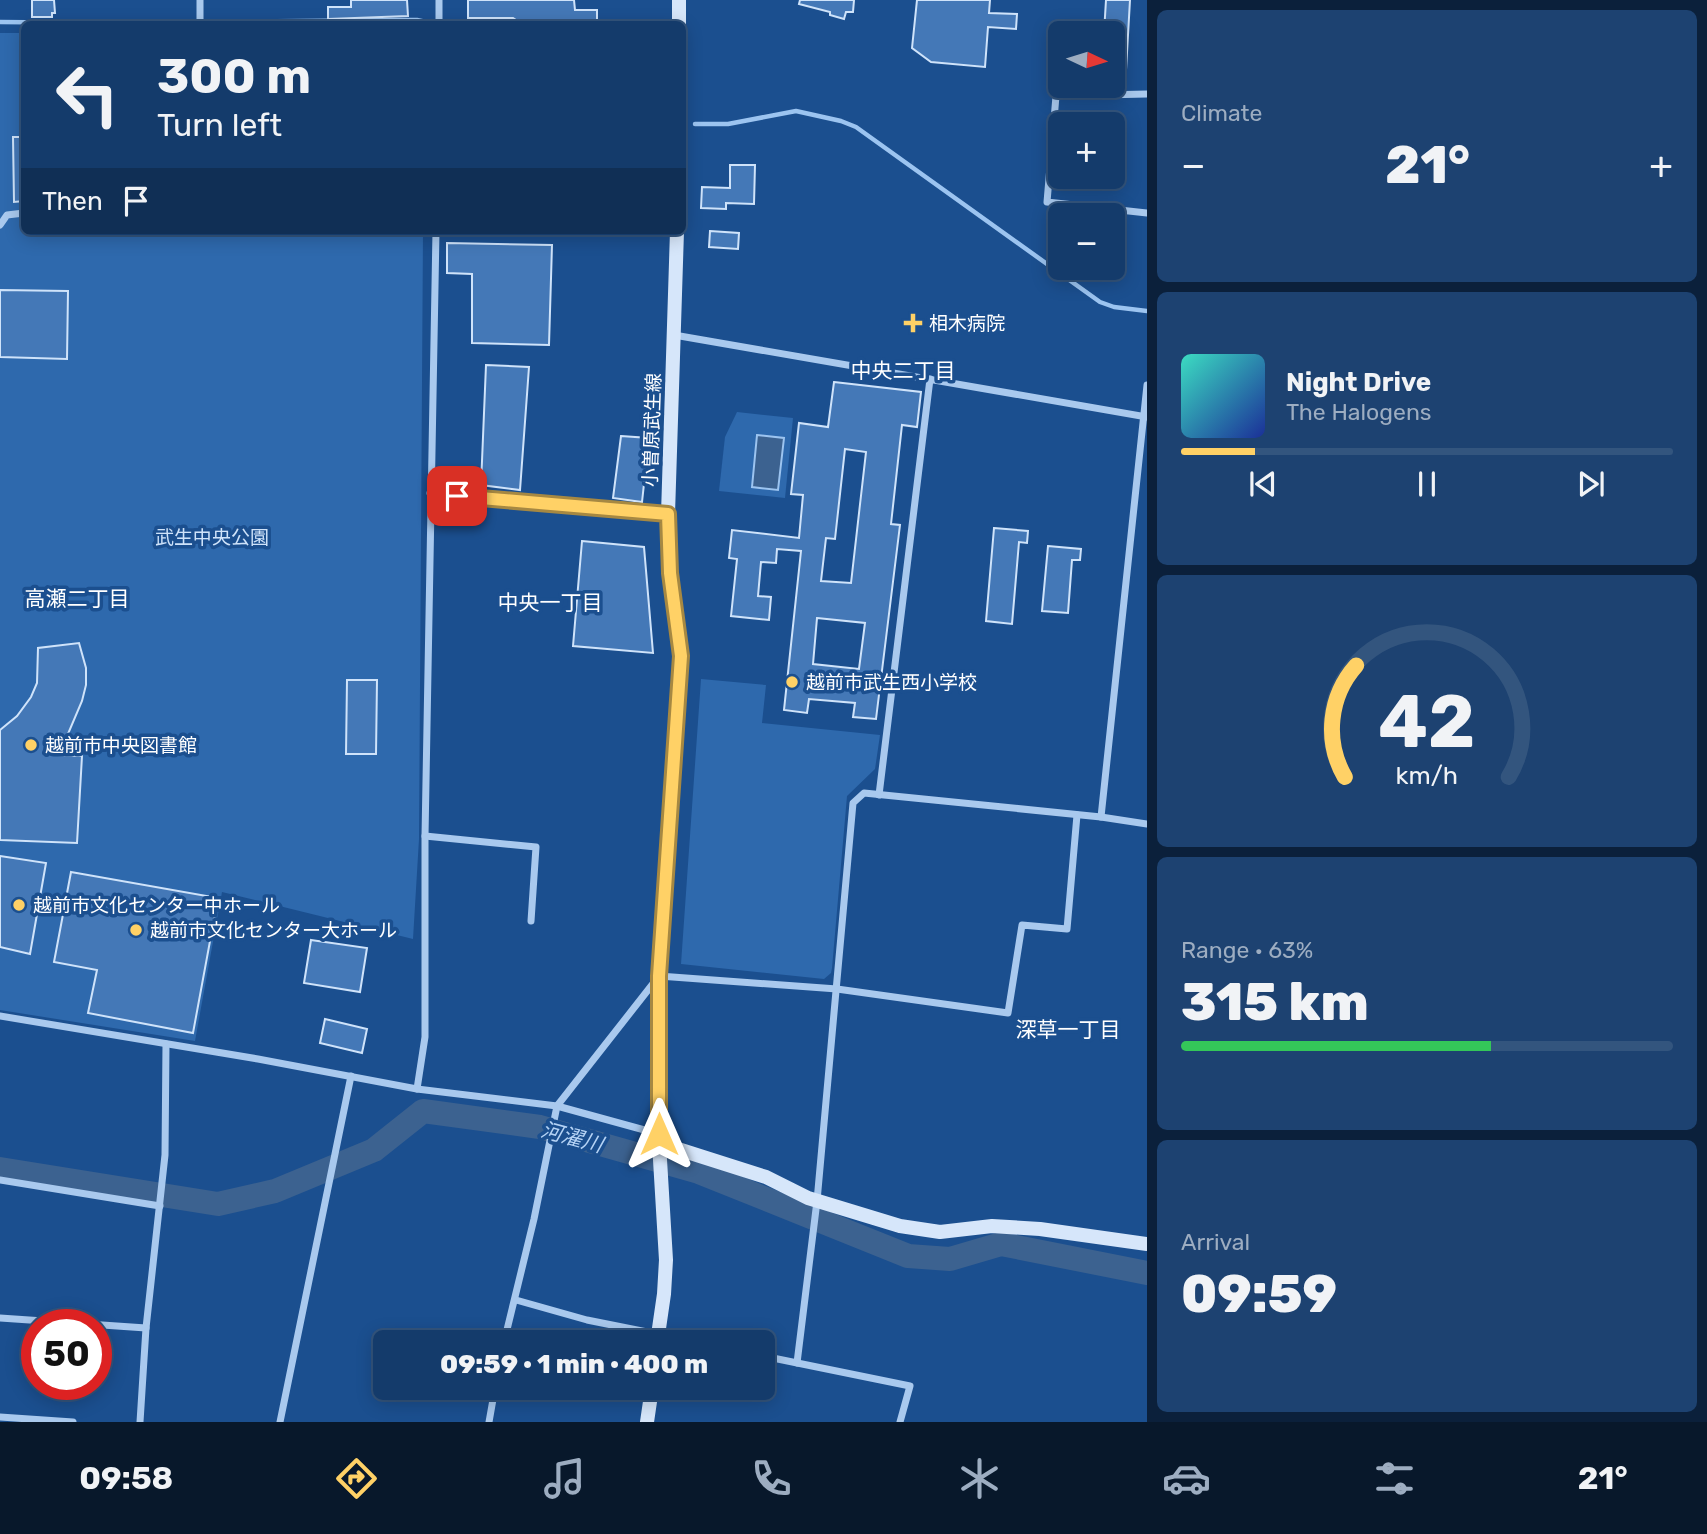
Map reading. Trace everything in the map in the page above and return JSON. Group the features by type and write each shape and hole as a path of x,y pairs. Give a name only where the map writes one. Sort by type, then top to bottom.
{"main road":[{"path":"679,0 679,21"},
{"name":"小曽原武生線","path":"659,1330 666,1260 659,1141 659,976 681,656 670,573 668,514 677,235"},
{"path":"659,1141 766,1177 817,1201 900,1226 940,1232 992,1226 1028,1228 1147,1244"},
{"path":"647,1422 650,1400"}],"street":[{"path":"200,0 200,21"},
{"path":"439,0 439,21"},
{"path":"1147,94 1056,96 1047,202 1147,213"},
{"path":"0,225 7,215 21,213"},
{"path":"416,1088 425,1037 425,836 436,235"},
{"path":"674,335 1145,417"},
{"path":"879,795 930,379"},
{"path":"1101,817 1147,385"},
{"path":"430,494 668,514"},
{"path":"797,1363 817,1201 853,803 864,793 1147,824"},
{"path":"507,1330 557,1106 659,976 837,989 1008,1013 1022,925 1068,929 1077,815"},
{"path":"425,836 536,847 531,921"},
{"path":"0,1016 416,1088 557,1106 659,1141"},
{"path":"140,1422 146,1328 165,1155 166,1044"},
{"path":"280,1422 351,1076"},
{"path":"0,1180 160,1206"},
{"path":"516,1300 626,1330"},
{"path":"0,1318 146,1328"},
{"path":"775,1358 910,1386 900,1422"},
{"path":"489,1422 493,1400"},
{"path":"0,1416 73,1422"}],"green space":[{"name":"武生中央公園","path":"0,33 21,33 21,235 423,235 419,839 413,939 222,892 195,1041 0,1010"},
{"path":"737,412 793,418 785,498 719,491 725,437"},
{"path":"701,679 766,685 762,723 880,735 875,769 847,796 832,968 831,973 824,979 681,964"}],"shaded area":[{"path":"757,435 784,438 778,490 752,487"}],"building":[{"path":"32,0 54,0 55,13 52,13 52,17 32,17"},
{"path":"351,0 407,0 408,16 328,19 328,7 351,7"},
{"path":"468,0 574,0 575,10 597,10 597,21 468,18"},
{"path":"800,0 854,0 853,12 846,12 844,19 830,15 830,12 799,4"},
{"path":"917,0 990,0 989,13 1017,14 1016,29 988,27 985,67 931,62 912,48"},
{"path":"1106,0 1130,0 1126,70 1125,21 1105,21"},
{"path":"13,137 21,137 21,201 14,202"},
{"path":"730,165 755,165 754,204 726,203 726,209 701,208 702,187 730,188"},
{"path":"710,231 739,233 738,249 709,247"},
{"path":"447,243 552,245 549,345 472,343 472,274 447,273"},
{"path":"0,290 68,291 67,359 0,357"},
{"path":"486,365 529,367 520,490 481,485"},
{"path":"834,382 921,392 917,427 902,425 891,524 900,525 876,719 853,717 855,703 809,699 807,713 784,710 801,551 777,549 776,563 761,562 758,596 771,597 769,620 731,616 737,559 729,558 732,530 799,538 803,495 791,494 799,423 828,427","holes":["845,449 866,452 851,583 821,581 826,538 835,539","817,618 865,623 859,669 813,664"]},
{"path":"621,436 649,438 642,502 613,498"},
{"path":"994,528 1028,531 1027,543 1019,542 1012,624 986,621"},
{"path":"582,541 644,547 653,653 573,646"},
{"path":"1048,546 1081,549 1080,560 1072,560 1068,613 1042,611"},
{"name":"越前市中央図書館","path":"79,643 86,668 86,685 59,755 82,756 77,843 0,840 0,730 17,716 31,697 37,683 38,648"},
{"path":"347,680 377,680 376,754 346,754"},
{"name":"越前市文化センター中ホール","path":"0,856 46,863 30,954 0,947"},
{"name":"越前市文化センター大ホール","path":"71,872 218,898 193,1033 88,1013 97,970 54,962"},
{"path":"311,940 367,948 360,992 304,983"},
{"path":"325,1019 367,1029 362,1053 320,1043"}],"waterway":[{"path":"305,21 422,21"},
{"path":"0,22 21,22"},
{"path":"695,124 728,124 796,111 856,127 1100,302 1114,307 1147,311"},
{"name":"河濯川","path":"0,1169 218,1204 275,1191 374,1150 423,1111 540,1127 699,1172 908,1256 950,1259 1001,1244 1147,1273"}],"place":[{"name":"相木病院","path":"913,323"},
{"name":"越前市武生西小学校","path":"792,682"},
{"name":"越前市中央図書館","path":"31,745"},
{"name":"越前市文化センター中ホール","path":"19,905"},
{"name":"越前市文化センター大ホール","path":"136,930"}],"district":[{"name":"中央二丁目","path":"903,370"},
{"name":"高瀬二丁目","path":"77,598"},
{"name":"中央一丁目","path":"550,602"},
{"name":"深草一丁目","path":"1068,1029"}],"route":[{"path":"457,496 668,514 670,573 681,656 659,976 659,1134"}]}
